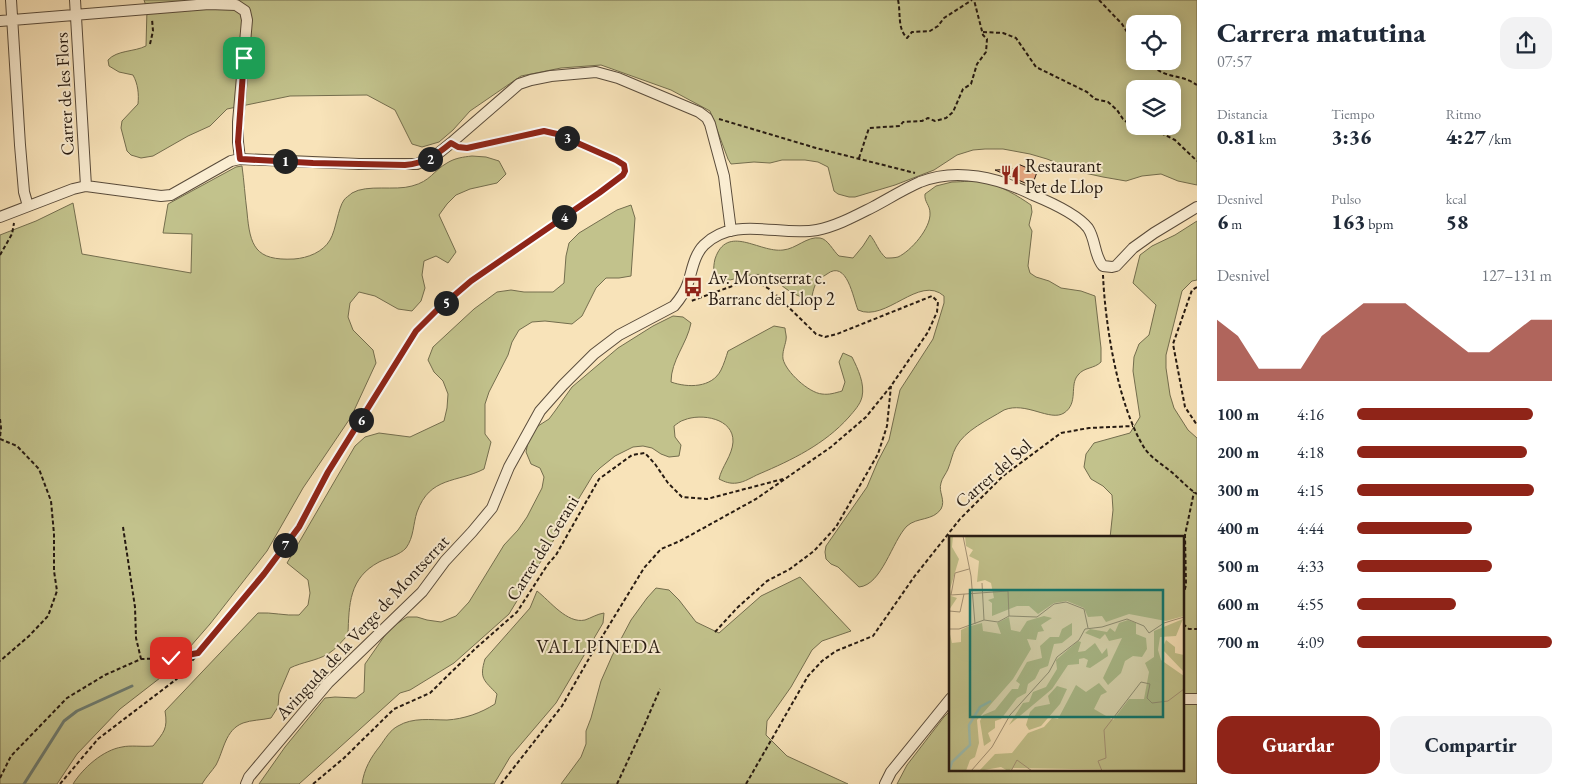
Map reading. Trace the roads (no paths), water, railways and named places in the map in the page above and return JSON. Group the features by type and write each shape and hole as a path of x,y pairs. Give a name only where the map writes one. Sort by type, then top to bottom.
{"street":[{"path":"11,0 20,145 24,192 28,206"},
{"name":"Carrer de les Flors","path":"75,0 86,186"},
{"path":"0,20 209,4 236,5 245,11 247,20 238,142 240,159"},
{"path":"0,217 73,189 86,186 161,196 170,195 231,161 240,159 323,163 417,164 427,160 451,143 519,84 544,77 600,72 699,112 707,118 724,176 732,231"},
{"name":"Avinguda de la Verge de Montserrat","path":"246,784 249,777 328,683 422,592 445,561 492,508 509,467 540,411 551,398 594,354 619,335 674,306 681,298 687,285 699,251 712,239 738,229 786,232 817,230 837,224 920,182 946,177 975,176 1004,182 1022,189 1079,219 1094,238 1098,258 1103,266 1112,268 1133,248 1197,207"},
{"path":"1184,700 1197,699"},
{"path":"886,784 891,772 949,700"}],"waterway":[{"path":"24,784 64,721 77,711 132,686"}],"place":[{"name":"Restaurant Pet de Llop","path":"1010,175"},
{"name":"Av. Montserrat c. Barranc del Llop 2","path":"693,287"}],"district":[{"name":"VALLPINEDA","path":"599,646"}]}
